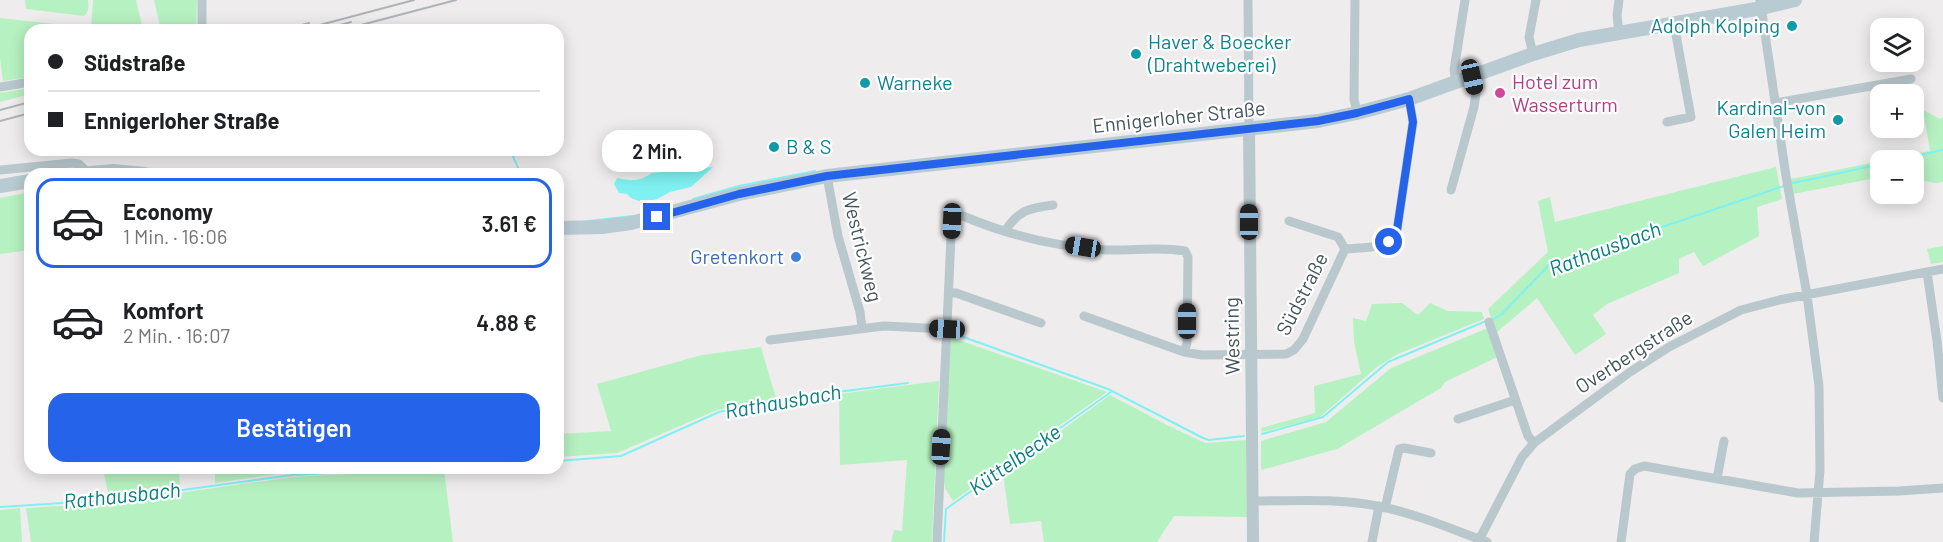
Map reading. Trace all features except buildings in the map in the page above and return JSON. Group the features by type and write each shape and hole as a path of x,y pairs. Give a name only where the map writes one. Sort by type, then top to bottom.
{"main road":[{"name":"Ennigerloher Straße","path":"564,228 602,227 631,223 739,194 827,176 1318,121 1409,99 1533,54 1579,40 1674,24 1761,4 1795,0"},
{"path":"0,186 24,182"}],"street":[{"path":"202,0 202,24"},
{"path":"1248,0 1249,129"},
{"path":"1355,0 1354,99 1357,113"},
{"path":"1456,83 1454,70 1465,0"},
{"path":"1533,54 1529,37 1536,0"},
{"path":"1619,0 1617,15 1619,33"},
{"path":"1761,4 1819,386 1820,470 1814,542"},
{"path":"1667,122 1691,117 1674,24"},
{"path":"1451,190 1474,107 1476,93 1472,77"},
{"path":"1775,103 1911,79"},
{"path":"0,87 24,83"},
{"name":"Südstraße","path":"1345,249 1382,245 1394,237 1397,230 1413,122 1409,99"},
{"name":"Westring","path":"1249,129 1253,542"},
{"path":"0,170 72,163 80,164 81,168"},
{"name":"Westrickweg","path":"827,176 838,236 860,312 862,327"},
{"path":"1005,231 1013,219 1024,211 1053,205"},
{"path":"937,542 952,215 963,216 1005,231 1040,240 1093,249 1185,250 1188,257 1187,343 1184,352"},
{"name":"Südstraße","path":"1289,221 1338,237 1345,249"},
{"name":"Südstraße","path":"1252,354 1286,354 1294,350 1303,339 1345,249"},
{"name":"Overbergstraße","path":"1482,541 1522,457 1534,443 1629,372 1669,347 1741,310 1779,300 1943,269"},
{"path":"1927,272 1940,341 1943,398"},
{"path":"949,293 956,293 1041,323"},
{"path":"1084,316 1184,352 1202,355 1252,354"},
{"path":"1489,322 1528,436 1534,443"},
{"name":"Westrickweg","path":"771,340 862,327 947,329"},
{"path":"1458,419 1515,400"},
{"path":"1717,479 1724,441"},
{"path":"1372,542 1400,449 1431,453"},
{"path":"1621,542 1630,474 1635,469 1644,466 1798,493 1943,488"},
{"path":"1253,501 1332,501 1382,507 1412,515 1482,541"}],"green space":[{"path":"25,0 88,0 88,9 84,16 26,9"},
{"path":"93,0 136,0 142,24 91,24"},
{"path":"154,0 197,0 196,24 160,24"},
{"path":"0,18 55,24 24,24 24,78 3,81 0,58"},
{"path":"24,89 24,96 0,102 0,93"},
{"path":"1924,111 1940,119 1943,117 1943,182 1924,181 1924,152 1930,151"},
{"path":"1870,163 1870,179 1793,194 1791,179"},
{"path":"1776,167 1782,199 1757,207 1759,236 1703,266 1694,252 1679,259 1679,273 1607,304 1593,315 1606,334 1575,355 1537,298 1496,333 1488,309 1548,252 1538,201 1550,197 1555,222"},
{"path":"24,193 24,251 0,254 0,198"},
{"path":"1943,246 1943,262 1931,264 1927,249"},
{"path":"1402,303 1418,315 1430,303 1448,311 1482,312 1484,319 1398,354 1377,367 1320,417 1262,432 1261,428 1315,413 1314,386 1361,374 1354,342 1353,318 1366,321 1372,304"},
{"path":"1488,328 1497,357 1445,382 1441,388 1337,449 1261,470 1261,441 1326,422 1391,368"},
{"path":"950,337 1107,392 953,501 945,488 944,481"},
{"path":"761,347 776,398 717,410 617,453 564,457 564,434 611,431 597,384 702,355"},
{"path":"939,381 932,542 891,542 894,530 902,531 907,460 840,465 839,394"},
{"path":"1110,395 1205,443 1246,440 1247,517 1174,516 1157,542 1044,542 1041,521 1010,524 1003,473"},
{"path":"104,474 179,474 180,487 109,498"},
{"path":"215,474 277,474 215,483"},
{"path":"349,474 445,474 453,542 31,542 26,508 109,503 292,477"},
{"path":"20,508 22,542 0,542 0,510"}],"water":[{"path":"713,167 691,187 670,192 644,203 627,194 619,193 614,184 617,178 635,180 652,173"}],"waterway":[{"name":"Rathausbach","path":"1924,154 1943,150"},
{"path":"513,156 518,168"},
{"name":"Rathausbach","path":"1789,184 1870,166"},
{"path":"693,199 739,186 815,171"},
{"name":"Rathausbach","path":"1492,320 1502,314 1549,265 1784,186"},
{"path":"588,221 633,216"},
{"name":"Rathausbach","path":"1262,434 1323,417 1388,362 1486,321"},
{"name":"Rathausbach","path":"955,334 1108,389 1203,438 1209,440 1244,436"},
{"name":"Rathausbach","path":"564,461 621,456 719,412 774,400 908,383"},
{"name":"Küttelbecke","path":"944,542 946,509 1111,392"},
{"name":"Rathausbach","path":"0,507 109,500 311,474"}],"railway":[{"path":"324,24 414,0"},
{"path":"365,24 456,0"},
{"path":"344,24 351,22"},
{"path":"0,110 24,104"},
{"path":"0,121 24,115"}],"place":[{"name":"Adolph Kolping","path":"1792,26"},
{"name":"Haver & Boecker (Drahtweberei)","path":"1136,54"},
{"name":"Warneke","path":"865,83"},
{"name":"Hotel zum Wasserturm","path":"1500,93"},
{"name":"Kardinal-von Galen Heim","path":"1838,120"},
{"name":"B & S","path":"774,147"},
{"name":"Gretenkort","path":"796,257"}],"route":[{"path":"657,217 739,194 827,176 1318,121 1409,99 1413,122 1397,230 1389,242"}]}
